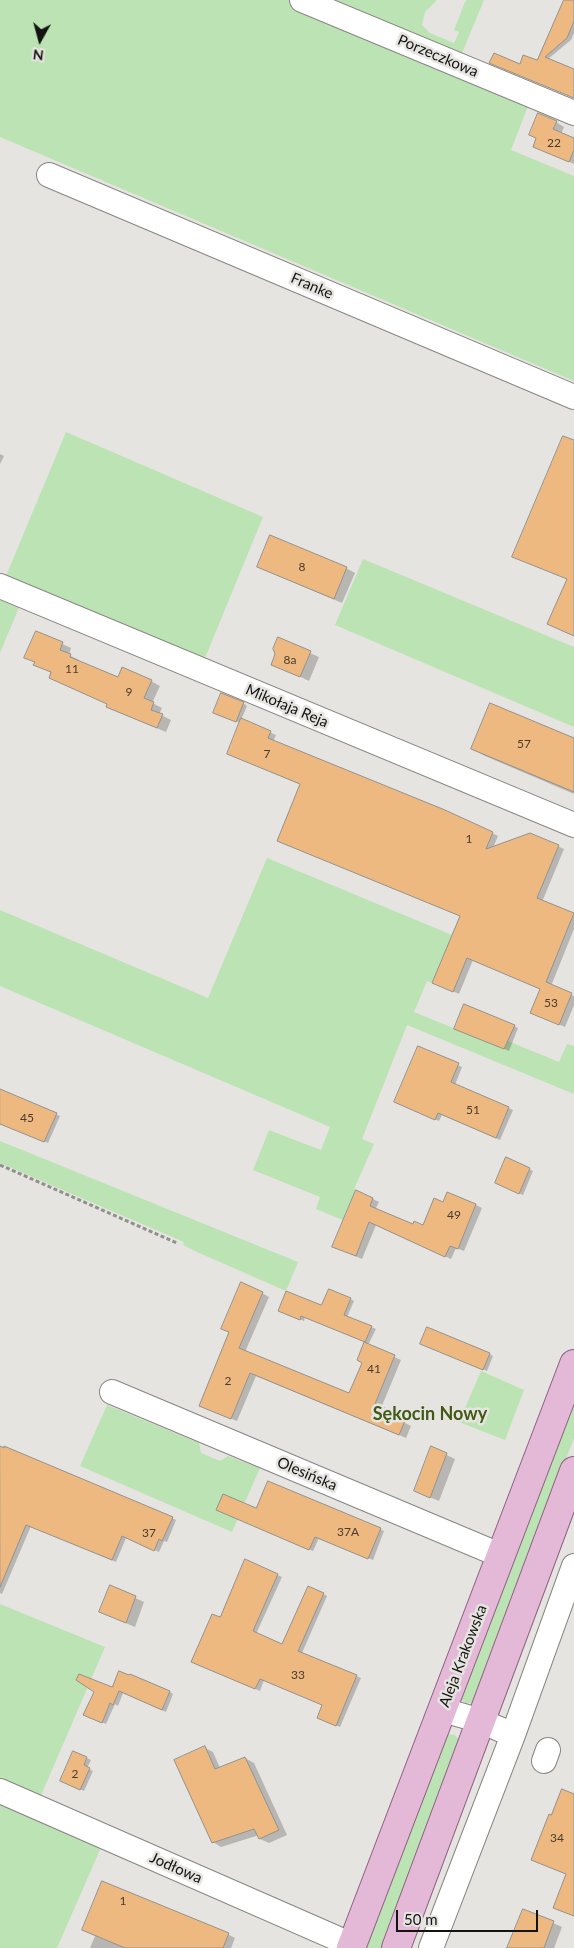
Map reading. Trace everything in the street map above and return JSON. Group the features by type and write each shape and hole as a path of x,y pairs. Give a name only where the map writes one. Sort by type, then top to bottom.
{"main road":[{"name":"Aleja Krakowska","path":"352,1946 574,1364"},
{"path":"396,1948 574,1472"}],"street":[{"name":"Porzeczkowa","path":"302,0 574,113"},
{"name":"Franke","path":"49,175 574,397"},
{"name":"Mikołaja Reja","path":"0,586 574,825"},
{"name":"Olesińska","path":"112,1392 502,1556"},
{"path":"406,1921 434,1940 513,1735 574,1566"},
{"path":"442,1710 481,1721 513,1735"},
{"name":"Jodłowa","path":"0,1791 352,1946"}],"path":[{"path":"0,1165 177,1243"}],"green space":[{"path":"0,0 288,0 530,101 511,150 574,176 574,381 0,137"},
{"path":"327,0 437,0 425,12 422,25 430,33 454,43 459,32 454,30 465,2 467,0 484,0 460,58"},
{"path":"66,432 263,517 205,658 6,576"},
{"path":"363,559 574,647 574,727 335,625"},
{"path":"0,598 20,605 0,653"},
{"path":"267,858 452,935 432,983 427,981 414,1012 504,1049 508,1041 559,1062 567,1044 574,1046 574,1094 407,1025 362,1139 374,1144 354,1189 356,1190 343,1220 316,1209 320,1197 253,1170 269,1130 321,1150 330,1127 0,986 0,910 208,998"},
{"path":"0,1141 298,1262 286,1291 197,1252 183,1245 184,1242 0,1163"},
{"path":"481,1371 524,1390 505,1440 459,1422"},
{"path":"574,1394 574,1438 474,1702 466,1704 461,1699"},
{"path":"107,1405 199,1443 201,1453 220,1461 228,1456 260,1468 232,1532 80,1466"},
{"path":"0,1604 105,1647 39,1800 0,1782"},
{"path":"447,1734 455,1735 458,1739 458,1744 381,1948 365,1948"},
{"path":"0,1798 103,1843 57,1948 0,1948"}],"building":[{"path":"564,0 574,0 574,21 567,38 545,57 574,69 574,98 489,63 494,53 520,64 523,55 537,60"},
{"path":"538,113 557,121 553,129 574,138 574,150 569,162 533,147 536,138 529,135"},
{"path":"563,436 574,440 574,636 547,624 567,579 512,557"},
{"path":"270,535 347,567 334,599 257,567"},
{"path":"36,631 63,642 60,650 71,654 70,657 118,677 122,667 152,680 144,698 154,702 151,710 163,714 157,728 106,707 107,704 49,678 51,672 33,665 35,662 24,658"},
{"path":"278,637 311,651 300,677 271,665 275,654 273,649"},
{"path":"221,693 244,702 236,722 213,713"},
{"path":"490,703 574,738 574,792 471,749"},
{"path":"241,718 271,731 268,738 445,810 493,832 486,849 530,833 559,845 537,898 574,913 546,982 572,993 559,1025 530,1013 540,989 467,958 453,992 432,983 460,916 277,841 300,784 227,754"},
{"path":"464,1004 515,1025 504,1049 454,1029"},
{"path":"418,1046 459,1063 451,1082 509,1107 496,1138 438,1113 435,1120 394,1102"},
{"path":"0,1089 57,1113 44,1142 0,1124"},
{"path":"506,1157 530,1168 519,1194 495,1183"},
{"path":"356,1190 373,1198 370,1206 413,1224 414,1221 423,1225 434,1198 443,1202 447,1192 476,1204 458,1249 450,1246 445,1257 369,1222 356,1256 332,1247"},
{"path":"241,1282 263,1292 239,1348 349,1393 362,1363 357,1360 364,1342 395,1355 375,1404 389,1410 387,1413 405,1421 399,1435 250,1373 231,1419 199,1406 229,1332 221,1329"},
{"path":"329,1289 351,1298 344,1315 372,1326 365,1342 301,1316 300,1320 278,1311 286,1291 321,1305"},
{"path":"427,1327 490,1353 483,1370 420,1344"},
{"path":"0,1446 4,1448 4,1446 173,1517 162,1541 159,1539 154,1551 122,1536 112,1560 26,1525 0,1587"},
{"path":"431,1446 447,1453 430,1498 414,1491"},
{"path":"268,1481 381,1528 368,1559 315,1537 309,1550 216,1510 223,1494 256,1508"},
{"path":"245,1559 278,1574 253,1631 282,1644 308,1586 324,1593 298,1651 357,1675 336,1726 317,1718 322,1705 260,1679 255,1689 191,1662 212,1614 220,1617"},
{"path":"110,1585 136,1596 126,1623 99,1612"},
{"path":"119,1671 170,1691 162,1710 119,1691 113,1705 110,1703 102,1723 83,1715 94,1692 76,1680 79,1674 112,1687"},
{"path":"205,1746 215,1769 245,1757 279,1830 259,1839 254,1829 212,1843 174,1760"},
{"path":"73,1751 87,1757 84,1765 90,1768 80,1790 60,1781"},
{"path":"562,1789 574,1794 574,1916 553,1908 566,1874 531,1860 549,1814 551,1815"},
{"path":"102,1881 229,1933 223,1948 125,1948 82,1930"},
{"path":"523,1909 554,1921 544,1948 507,1948"}],"district":[{"name":"Sękocin Nowy","path":"430,1414"}]}
